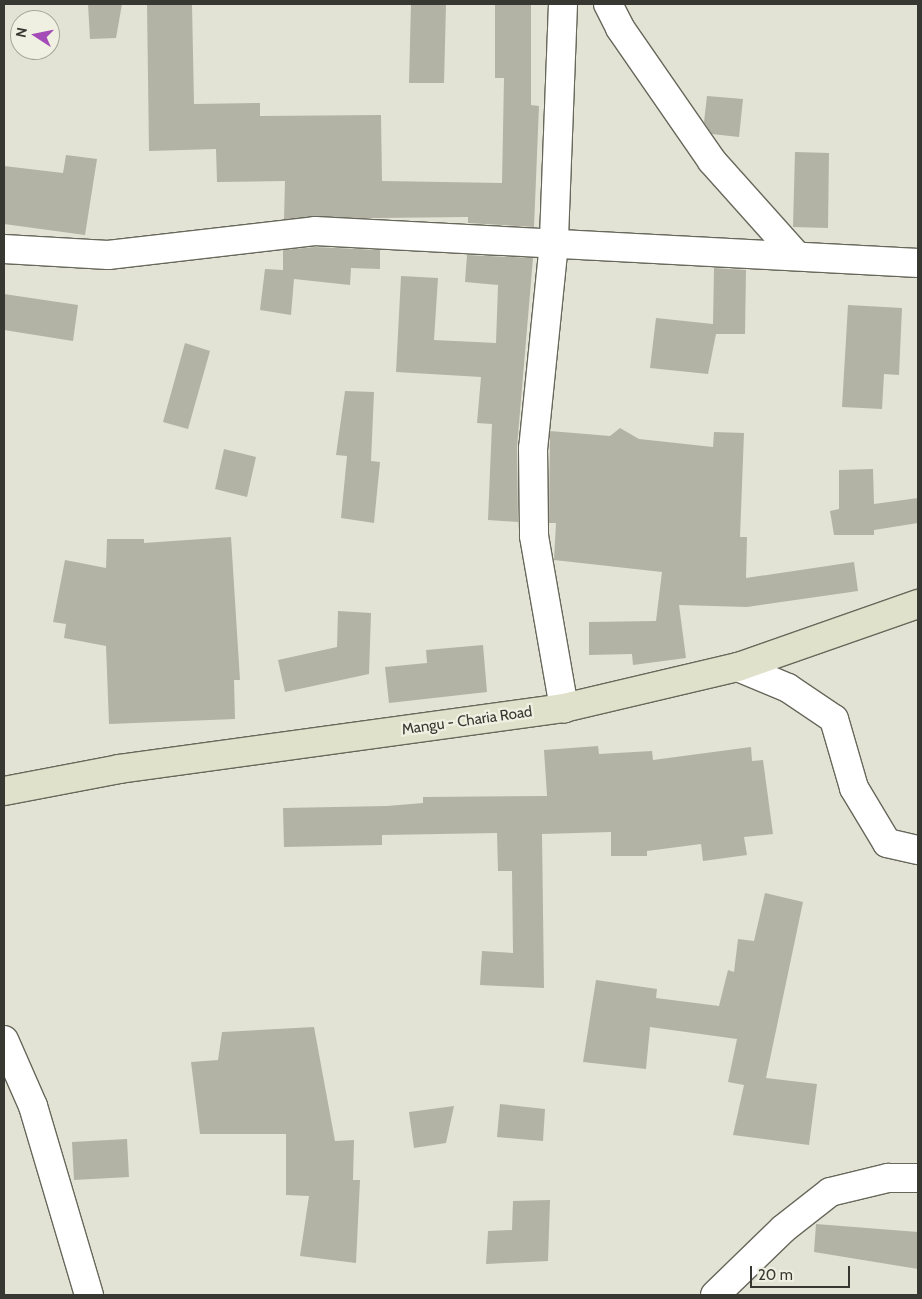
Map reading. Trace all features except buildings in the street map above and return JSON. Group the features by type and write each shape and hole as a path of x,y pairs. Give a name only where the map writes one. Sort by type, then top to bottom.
{"street":[{"path":"563,4 554,243 533,448 534,536 564,708"},
{"path":"608,4 620,28 712,161 797,256"},
{"path":"4,250 108,256 316,231 918,263"},
{"name":"Mangu - Charia Road","path":"4,790 118,769 564,708 738,667 918,604"},
{"path":"738,667 788,688 834,719 854,788 887,843 918,850"},
{"path":"4,1040 33,1106 89,1295"},
{"path":"715,1295 783,1229 830,1192 888,1178 918,1178"}]}
